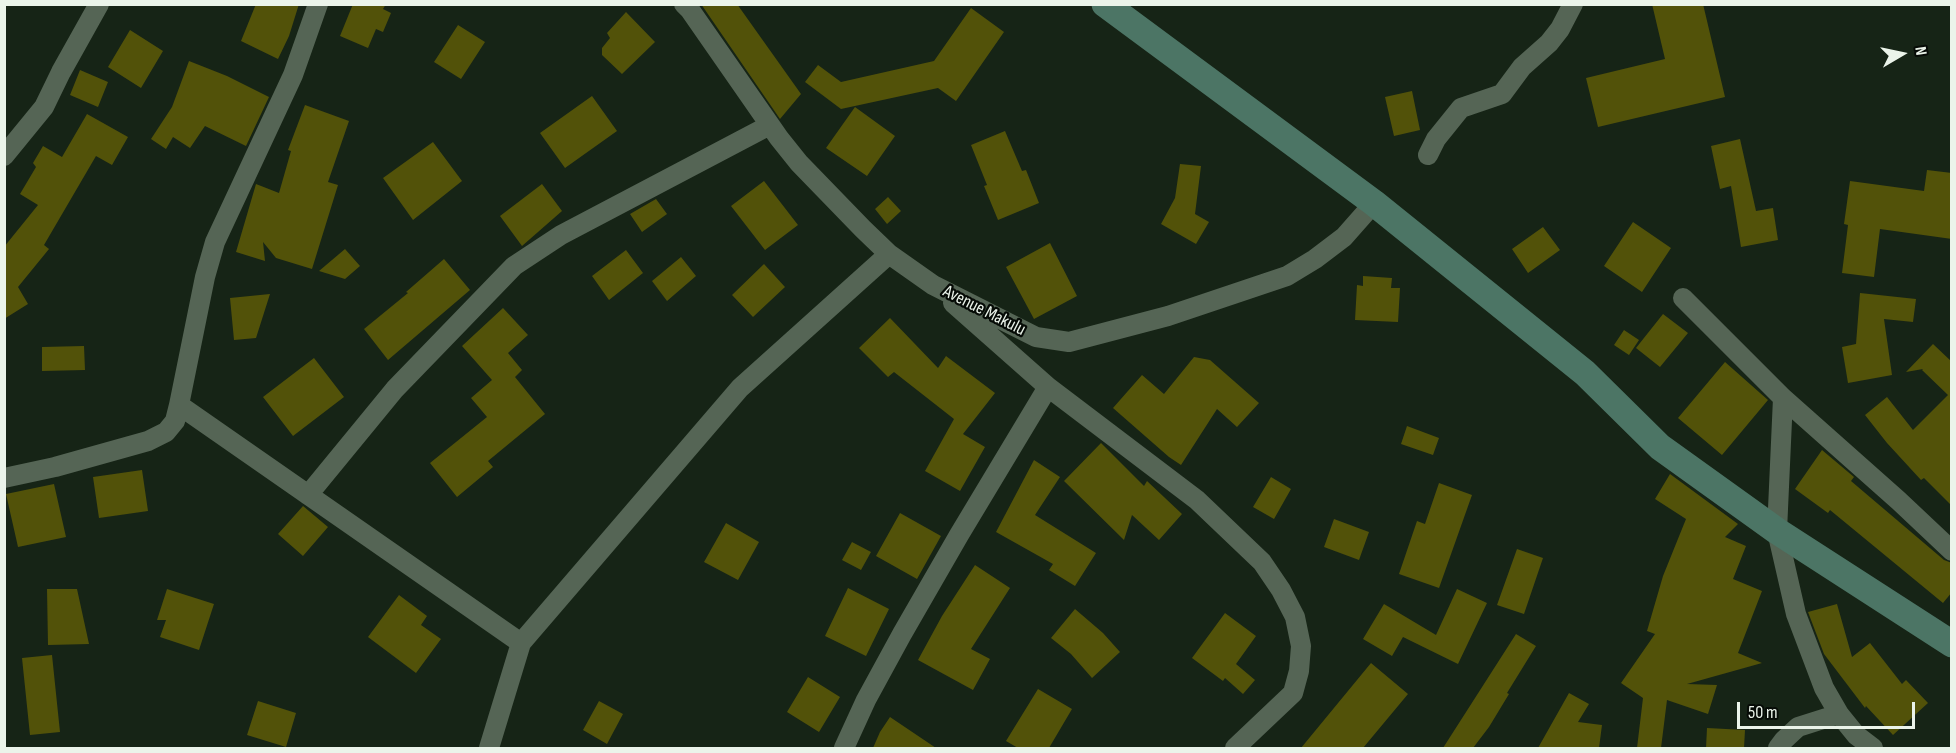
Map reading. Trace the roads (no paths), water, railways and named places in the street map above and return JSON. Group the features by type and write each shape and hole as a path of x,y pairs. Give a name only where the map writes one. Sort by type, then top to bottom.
{"main road":[{"path":"1105,4 1374,202 1585,373 1660,447 1777,531 1952,644"}],"street":[{"path":"4,156 44,107 99,4"},
{"path":"4,478 55,467 148,441 166,432 175,421 205,277 215,242 293,75 318,4"},
{"name":"Avenue Makulu","path":"684,4 799,163 889,254 933,285 1036,337 1069,342 1168,316 1287,276 1316,259 1344,237 1374,202"},
{"path":"1428,155 1441,133 1461,108 1502,94 1522,66 1549,43 1574,4"},
{"path":"308,495 395,389 514,266 561,236 770,125"},
{"path":"489,748 521,643 740,388 889,254"},
{"path":"933,285 1048,387 1197,500 1262,562 1281,590 1294,617 1301,646 1299,671 1293,693 1234,748"},
{"path":"1683,298 1783,398 1952,551"},
{"path":"844,748 866,700 902,634 1048,387"},
{"path":"1783,398 1777,531 1796,615 1824,688 1839,714 1856,735 1873,748"},
{"path":"179,405 521,643"},
{"path":"1778,748 1798,727 1839,714"}]}
